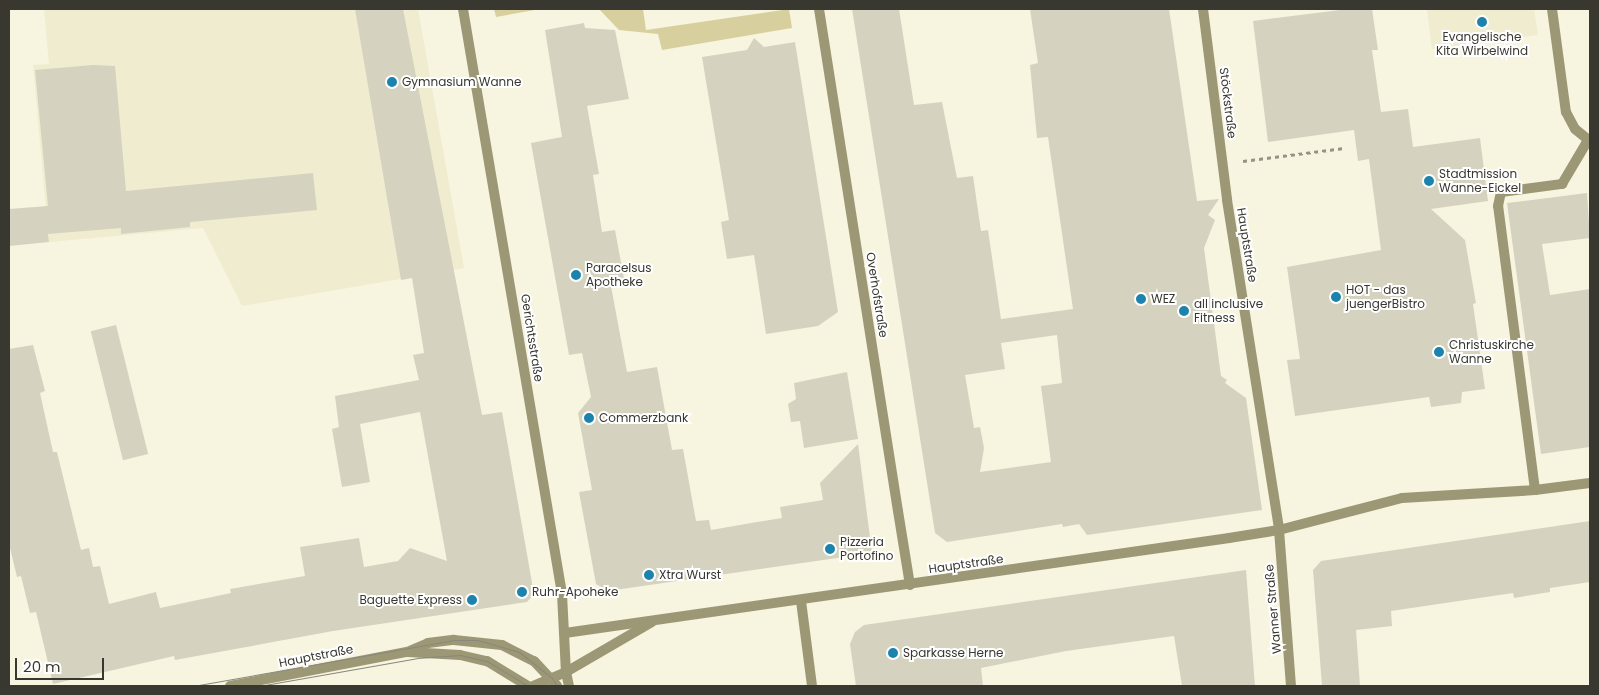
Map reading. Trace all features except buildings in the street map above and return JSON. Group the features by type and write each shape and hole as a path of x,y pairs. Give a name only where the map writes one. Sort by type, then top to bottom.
{"street":[{"name":"Gerichtsstraße","path":"463,9 562,594 566,672 569,686"},
{"name":"Overhofstraße","path":"818,9 910,585"},
{"name":"Stöckstraße","path":"1203,9 1227,200"},
{"path":"1535,490 1498,206 1501,192 1562,184 1589,140 1575,129 1566,112 1552,9"},
{"name":"Hauptstraße","path":"1227,200 1279,530"},
{"name":"Hauptstraße","path":"565,634 657,619 801,601 1279,530 1402,498 1535,490 1590,483"},
{"name":"Wanner Straße","path":"1279,530 1291,686"},
{"path":"801,601 812,686"},
{"name":"Hauptstraße","path":"533,686 553,683 566,672 657,619"},
{"name":"Hauptstraße","path":"230,686 407,652 435,642 483,641 519,652 553,683"},
{"name":"Hauptstraße","path":"407,652 460,655 487,661 528,686"}],"path":[{"path":"1223,164 1344,148"}],"shaded area":[{"name":"Gymnasium Wanne","path":"44,9 418,9 464,268 242,306 203,228 49,242 33,65 49,64"},
{"path":"494,9 540,9 496,17"},
{"path":"599,9 643,9 646,30 789,9 792,28 662,50 658,34 619,30"},
{"name":"Evangelische Kita Wirbelwind","path":"1427,9 1534,9 1538,35 1432,49"}],"tram line":[{"path":"193,686 454,640 478,640 519,652 552,678 557,686"},
{"path":"259,686 417,658 460,655 487,661 528,686"}],"place":[{"name":"Evangelische Kita Wirbelwind","path":"1482,22"},
{"name":"Gymnasium Wanne","path":"392,82"},
{"name":"Stadtmission Wanne-Eickel","path":"1429,181"},
{"name":"Paracelsus Apotheke","path":"576,275"},
{"name":"HOT - das juengerBistro","path":"1336,297"},
{"name":"WEZ","path":"1141,299"},
{"name":"all inclusive Fitness","path":"1184,311"},
{"name":"Christuskirche Wanne","path":"1439,352"},
{"name":"Commerzbank","path":"589,418"},
{"name":"Pizzeria Portofino","path":"830,549"},
{"name":"Xtra Wurst","path":"649,575"},
{"name":"Ruhr-Apoheke","path":"522,592"},
{"name":"Baguette Express","path":"472,600"},
{"name":"Sparkasse Herne","path":"893,653"}]}
